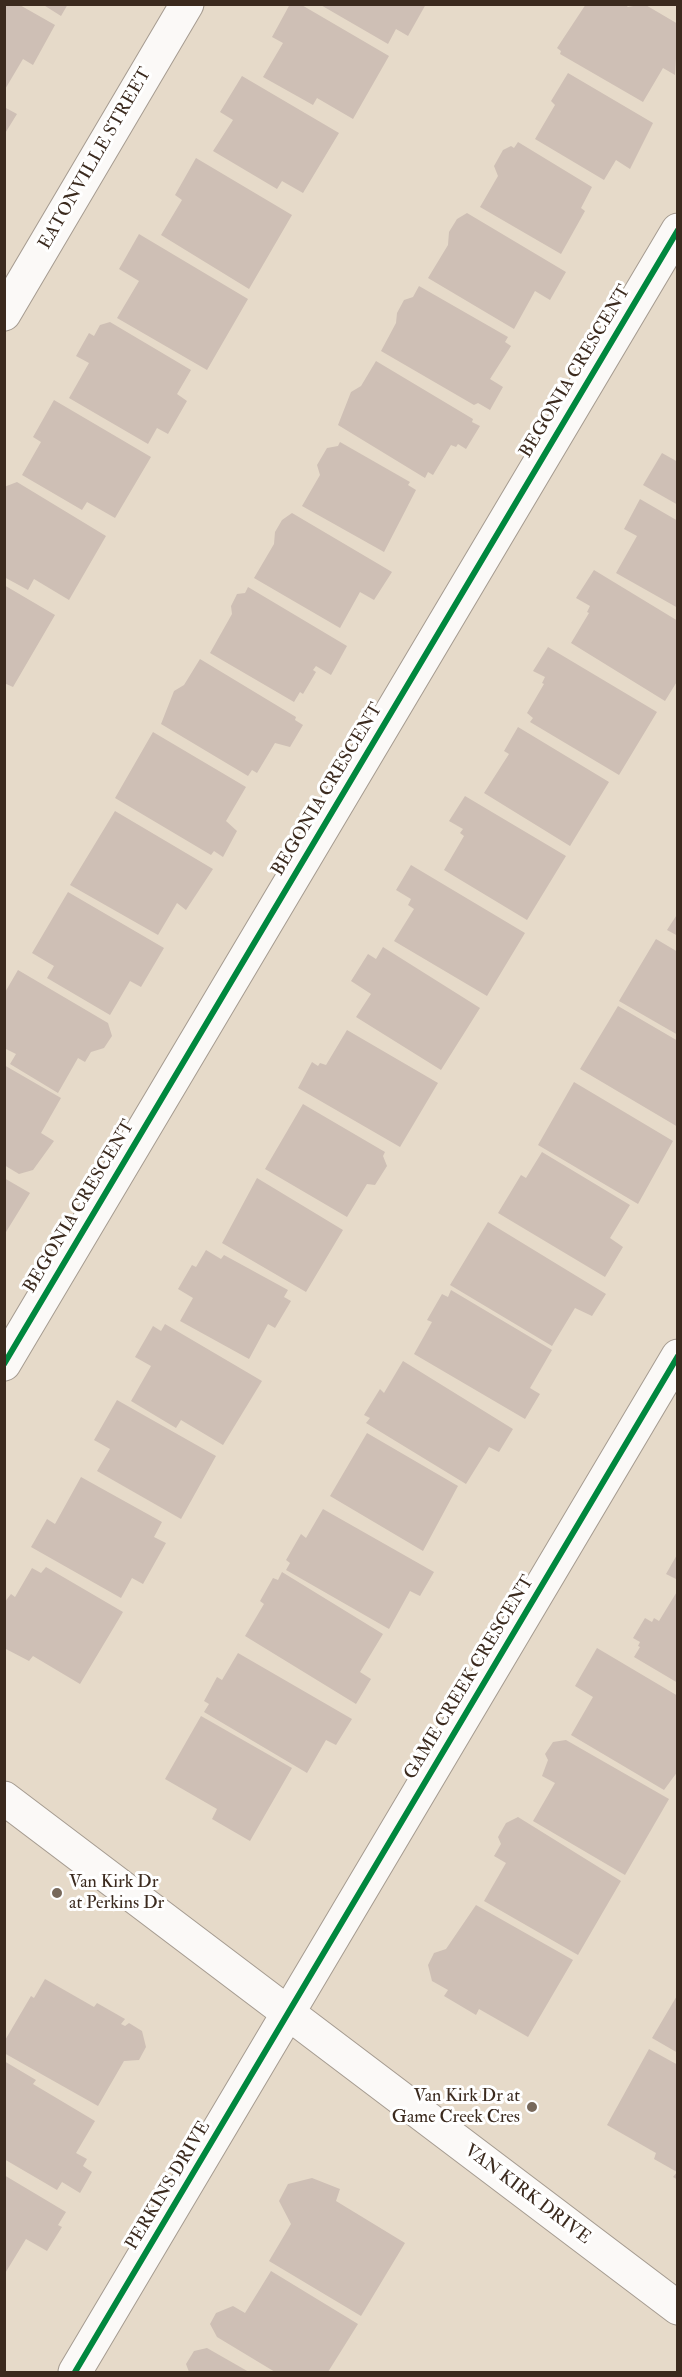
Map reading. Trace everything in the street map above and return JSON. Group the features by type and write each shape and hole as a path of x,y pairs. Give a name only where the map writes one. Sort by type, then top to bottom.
{"street":[{"name":"EATONVILLE STREET","path":"4,314 187,4"},
{"name":"BEGONIA CRESCENT","path":"4,1364 678,230"},
{"name":"GAME CREEK CRESCENT","path":"288,2014 678,1356"},
{"name":"VAN KIRK DRIVE","path":"4,1798 678,2308"},
{"name":"PERKINS DRIVE","path":"75,2373 288,2014"}],"building":[{"path":"4,4 18,4 55,25 33,65 23,59 4,91"},
{"path":"42,4 68,4 61,16"},
{"path":"290,4 300,4 389,56 353,119 317,98 313,105 263,77 283,43 272,37"},
{"path":"319,4 426,4 408,36 396,29 388,44"},
{"path":"586,4 624,4 628,7 644,4 678,24 675,75 663,68 643,102 560,54 561,51 557,48"},
{"path":"568,73 653,123 630,169 616,160 604,180 535,139 555,105 551,101"},
{"path":"242,76 339,133 303,193 282,181 277,189 213,151 233,120 220,112"},
{"path":"4,107 17,114 4,135"},
{"path":"518,142 592,187 581,208 585,211 561,254 480,207 498,176 494,166 503,150 511,146 514,148"},
{"path":"196,158 292,215 249,289 161,235 182,200 175,195"},
{"path":"467,213 566,272 550,300 535,291 514,329 428,278 448,245 449,232 457,219"},
{"path":"139,234 248,299 207,370 117,318 139,281 119,269"},
{"path":"419,286 508,337 505,342 511,346 490,379 503,387 490,410 478,403 474,405 381,351 396,323 397,313 404,300 413,297"},
{"path":"110,322 191,370 177,394 187,401 168,434 157,428 148,444 69,398 89,363 76,356 89,333 94,336 100,325"},
{"path":"376,361 473,419 472,422 480,426 466,449 458,444 456,447 451,445 433,475 428,472 425,478 338,425 351,392 361,386"},
{"path":"54,400 151,457 115,518 87,502 82,510 22,475 41,442 33,437"},
{"path":"340,442 410,482 408,485 416,490 384,552 302,506 320,475 317,465 327,448 338,446"},
{"path":"662,453 678,462 678,505 643,485"},
{"path":"17,482 106,536 69,600 34,579 28,590 4,577 4,487"},
{"path":"640,499 678,521 678,608 616,573 637,536 624,529"},
{"path":"292,513 392,572 374,600 360,592 340,628 254,578 274,544 275,532 282,520"},
{"path":"594,570 678,621 678,680 665,701 571,643 589,613 587,612 590,606 576,598"},
{"path":"4,585 55,615 13,687 4,683"},
{"path":"248,587 347,646 331,675 316,666 313,670 316,672 303,694 300,692 294,702 210,653 232,614 231,606 237,594 245,593"},
{"path":"548,647 657,712 619,775 530,722 533,718 527,713 544,684 542,683 545,677 533,671"},
{"path":"200,659 296,717 295,720 303,725 290,747 275,743 257,773 252,770 248,776 161,724 174,691 184,685"},
{"path":"518,727 609,782 570,846 484,793 509,754 504,751"},
{"path":"153,732 246,787 226,821 237,831 223,857 214,851 211,855 115,798"},
{"path":"465,796 566,856 527,920 444,870 464,836 460,833 463,829 449,821"},
{"path":"115,811 213,869 186,910 177,903 158,935 70,885"},
{"path":"411,865 525,933 487,996 394,941 414,909 408,905 411,899 396,890"},
{"path":"68,892 164,948 141,987 130,981 110,1015 47,978 54,966 32,953"},
{"path":"678,913 678,936 667,930"},
{"path":"656,939 678,952 678,1035 619,1001"},
{"path":"383,947 480,1008 441,1070 356,1017 371,994 351,981 368,954 376,959"},
{"path":"18,970 108,1023 112,1036 104,1048 91,1052 85,1062 78,1058 58,1093 10,1064 16,1054 4,1048 4,994"},
{"path":"618,1006 678,1041 678,1127 580,1069"},
{"path":"347,1030 438,1083 400,1147 298,1088 312,1062 318,1066 320,1063 326,1065"},
{"path":"4,1065 61,1098 41,1133 54,1141 33,1170 19,1174 4,1165"},
{"path":"574,1082 673,1141 638,1204 538,1145"},
{"path":"303,1104 385,1152 383,1156 387,1166 375,1185 367,1184 347,1217 265,1169"},
{"path":"542,1152 630,1205 610,1238 623,1247 605,1277 498,1213 521,1175 526,1178"},
{"path":"4,1178 30,1193 6,1232 4,1231"},
{"path":"257,1178 343,1230 306,1292 222,1243"},
{"path":"488,1222 606,1294 592,1316 575,1308 552,1346 450,1285"},
{"path":"206,1250 221,1259 224,1255 288,1290 284,1297 291,1301 275,1328 268,1324 249,1359 180,1321 193,1298 178,1289 192,1265 196,1267"},
{"path":"451,1290 552,1350 530,1388 540,1394 525,1419 414,1354 432,1322 427,1320 442,1294 448,1297"},
{"path":"165,1324 262,1381 223,1445 181,1420 176,1428 131,1401 151,1366 135,1357 153,1326 161,1331"},
{"path":"403,1361 513,1429 499,1452 489,1447 466,1484 366,1423 370,1418 364,1415 380,1389 384,1393"},
{"path":"117,1400 216,1456 181,1519 97,1471 110,1449 94,1440"},
{"path":"367,1433 458,1486 423,1551 330,1496"},
{"path":"81,1477 162,1522 154,1537 166,1543 143,1584 132,1578 121,1598 31,1547 47,1519 55,1524"},
{"path":"323,1509 434,1572 420,1596 410,1591 389,1629 286,1570 290,1563 286,1560 301,1534 306,1538"},
{"path":"678,1553 678,1580 666,1574"},
{"path":"46,1567 123,1612 80,1684 33,1656 29,1661 4,1648 4,1603 11,1594 15,1597 32,1568 41,1573"},
{"path":"282,1572 383,1634 360,1672 371,1679 356,1704 245,1636 264,1604 260,1601 273,1578 278,1580"},
{"path":"678,1590 678,1683 634,1657 640,1647 638,1646 640,1642 633,1638 645,1618 652,1622 654,1618 659,1621"},
{"path":"597,1648 678,1696 678,1771 664,1790 571,1735 593,1697 575,1686"},
{"path":"238,1653 352,1719 336,1745 326,1740 307,1773 204,1712 209,1704 204,1701 217,1677 222,1680"},
{"path":"201,1716 292,1768 250,1841 212,1819 217,1809 165,1779"},
{"path":"566,1740 669,1799 625,1875 533,1821 555,1783 542,1776 548,1760 545,1754 553,1742"},
{"path":"518,1817 621,1881 578,1955 484,1901 506,1863 494,1856 501,1844 498,1837 506,1823"},
{"path":"476,1905 573,1960 528,2037 479,2009 476,2015 444,1996 448,1990 432,1981 428,1965 434,1953 446,1949"},
{"path":"45,1979 94,2007 97,2003 125,2019 121,2024 125,2026 129,2023 142,2031 146,2047 139,2060 124,2061 98,2106 4,2053 4,2042 31,1996 34,1998"},
{"path":"678,1994 678,2053 652,2038"},
{"path":"649,2049 678,2065 678,2180 673,2177 677,2172 654,2159 656,2153 607,2125"},
{"path":"4,2061 36,2080 33,2084 95,2121 76,2153 87,2159 83,2166 92,2172 80,2193 62,2182 57,2190 4,2159"},
{"path":"4,2175 66,2212 58,2225 62,2227 47,2251 26,2239 4,2275"},
{"path":"312,2178 340,2189 336,2201 405,2243 361,2316 269,2261 291,2224 279,2201 288,2184"},
{"path":"271,2271 358,2324 328,2372 275,2372 217,2337 210,2324 216,2313 233,2306 245,2313"},
{"path":"207,2348 249,2372 189,2372 186,2364 194,2351"}],"cycle path":[{"path":"4,1364 678,230"},
{"path":"75,2372 678,1356"}],"place":[{"name":"Van Kirk Dr at Perkins Dr","path":"57,1893"},
{"name":"Van Kirk Dr at Game Creek Cres","path":"532,2107"}]}
